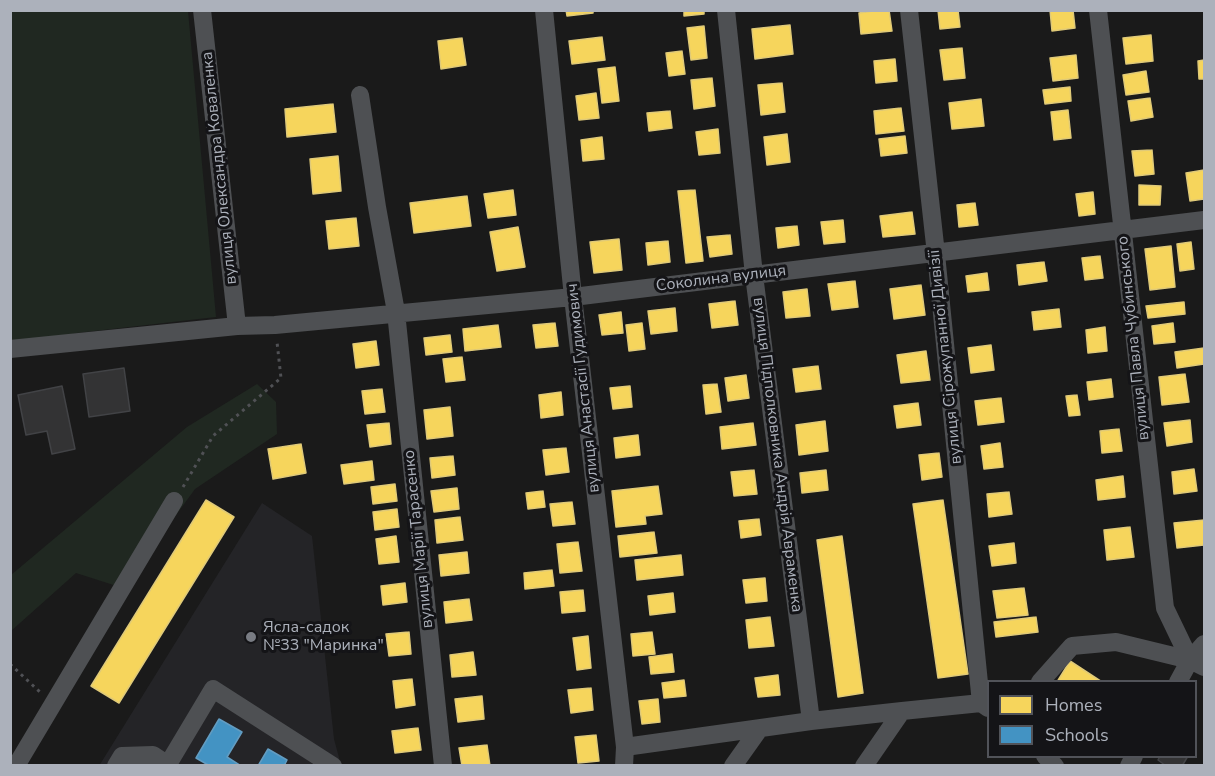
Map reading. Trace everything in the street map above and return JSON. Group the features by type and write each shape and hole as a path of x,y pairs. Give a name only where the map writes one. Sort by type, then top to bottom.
{"street":[{"name":"вулиця Олександра Коваленка","path":"202,10 237,326"},
{"name":"вулиця Анастасії Гудимович","path":"544,10 573,297 625,747 624,765"},
{"name":"вулиця Підполковника Андрія Авраменка","path":"726,10 754,275 811,721"},
{"name":"вулиця Сірожупанної Дивізії","path":"909,10 985,705"},
{"name":"вулиця Павла Чубинського","path":"1098,10 1165,608 1197,663"},
{"name":"вулиця Марії Тарасенко","path":"360,95 396,312 442,765"},
{"name":"Соколина вулиця","path":"10,349 237,326 275,325 573,297 1204,220"},
{"path":"16,765 174,501"},
{"path":"1041,680 1072,646 1116,642 1197,663"},
{"path":"1179,680 1197,663 1204,644"},
{"path":"116,765 122,756 153,755 168,765 213,689 333,765"},
{"path":"625,747 811,721 985,705"},
{"path":"864,765 902,711"},
{"path":"733,765 760,728"}],"path":[{"path":"174,501 213,436 281,378 275,325"},
{"path":"10,664 53,704"}],"shaded area":[{"path":"10,11 188,11 216,317 77,333 11,348"},
{"path":"257,384 276,402 277,434 195,489 123,588 76,573 11,631 11,575 187,427"},
{"name":"Ясла-садок №33 \"Маринка\"","path":"262,503 312,536 334,739 341,765 99,766"}],"building: Homes":[{"path":"566,10 593,10 593,13 567,16"},
{"path":"684,10 704,10 704,14 684,16"},
{"path":"889,10 892,31 861,34 859,13"},
{"path":"938,10 958,10 960,27 940,29"},
{"path":"1050,10 1073,10 1075,28 1052,31"},
{"path":"790,25 793,54 755,59 752,29"},
{"path":"704,26 707,58 691,60 687,28"},
{"path":"1151,35 1153,61 1126,64 1123,38"},
{"path":"602,37 605,60 572,64 569,41"},
{"path":"462,38 466,65 441,69 438,41"},
{"path":"962,48 965,78 944,80 940,50"},
{"path":"682,51 685,74 669,76 666,53"},
{"path":"1076,55 1078,78 1053,81 1050,58"},
{"path":"895,59 897,81 876,83 874,61"},
{"path":"1204,60 1204,79 1199,79 1198,61"},
{"path":"615,67 619,101 602,103 598,69"},
{"path":"1146,71 1149,92 1126,95 1123,75"},
{"path":"712,78 715,106 694,109 691,80"},
{"path":"782,83 785,112 761,115 758,85"},
{"path":"1070,87 1071,101 1045,104 1043,90"},
{"path":"596,93 599,118 579,120 576,96"},
{"path":"1150,98 1153,117 1131,121 1128,101"},
{"path":"981,99 984,126 952,129 949,103"},
{"path":"333,104 336,132 287,137 285,109"},
{"path":"901,108 904,131 876,134 874,111"},
{"path":"1068,110 1071,138 1054,140 1051,112"},
{"path":"670,111 672,128 649,131 647,113"},
{"path":"718,129 720,153 699,155 696,132"},
{"path":"787,134 790,162 767,165 764,137"},
{"path":"905,136 907,153 881,156 879,139"},
{"path":"602,137 604,159 583,161 581,140"},
{"path":"1152,150 1154,174 1135,176 1132,151"},
{"path":"338,156 341,191 313,194 310,159"},
{"path":"1204,170 1204,199 1190,201 1186,173"},
{"path":"1139,185 1161,186 1160,205 1139,205"},
{"path":"513,190 516,215 488,218 484,194"},
{"path":"695,190 703,261 686,263 678,191"},
{"path":"1093,192 1095,214 1079,216 1076,194"},
{"path":"467,196 471,226 414,233 410,203"},
{"path":"975,203 978,225 959,227 957,205"},
{"path":"912,212 915,234 883,237 880,216"},
{"path":"356,218 359,246 329,249 326,221"},
{"path":"843,220 845,242 824,244 821,222"},
{"path":"797,226 799,245 778,248 776,228"},
{"path":"518,227 525,267 497,271 490,232"},
{"path":"730,235 732,254 710,257 707,237"},
{"path":"619,239 622,270 594,273 590,242"},
{"path":"668,241 670,262 648,265 646,243"},
{"path":"1191,242 1194,269 1180,271 1177,244"},
{"path":"1171,246 1175,287 1150,290 1145,249"},
{"path":"1100,256 1103,278 1085,280 1082,258"},
{"path":"1044,262 1047,281 1019,285 1017,265"},
{"path":"987,273 989,290 968,292 966,276"},
{"path":"855,281 858,307 832,310 828,284"},
{"path":"921,285 925,315 894,319 890,289"},
{"path":"807,289 810,316 786,318 783,292"},
{"path":"735,301 738,325 712,328 709,304"},
{"path":"1184,302 1185,314 1148,318 1146,306"},
{"path":"675,308 677,331 651,334 648,311"},
{"path":"1059,309 1061,327 1034,330 1032,312"},
{"path":"621,312 623,333 602,335 599,315"},
{"path":"555,323 558,346 536,348 533,325"},
{"path":"642,323 645,349 629,351 626,325"},
{"path":"1173,323 1175,342 1154,344 1152,326"},
{"path":"498,325 501,347 465,351 463,329"},
{"path":"1105,327 1107,351 1088,353 1086,330"},
{"path":"450,335 452,352 426,355 424,338"},
{"path":"376,341 379,365 356,368 353,344"},
{"path":"991,345 994,370 971,373 968,348"},
{"path":"1204,348 1204,364 1177,368 1175,352"},
{"path":"926,351 930,380 901,383 897,355"},
{"path":"462,357 465,380 446,382 443,359"},
{"path":"818,366 821,389 796,392 793,369"},
{"path":"1185,374 1189,402 1162,405 1159,377"},
{"path":"746,375 749,398 728,401 725,378"},
{"path":"1111,379 1113,397 1089,400 1087,382"},
{"path":"717,384 721,412 706,414 703,385"},
{"path":"630,386 632,407 613,409 610,388"},
{"path":"382,389 385,412 365,414 362,391"},
{"path":"561,392 563,415 541,418 539,395"},
{"path":"1077,395 1080,415 1069,416 1066,396"},
{"path":"1001,398 1004,422 978,425 975,401"},
{"path":"918,403 921,425 897,428 894,406"},
{"path":"450,407 453,436 427,439 424,410"},
{"path":"1190,420 1192,442 1167,446 1164,423"},
{"path":"825,421 828,451 799,455 796,425"},
{"path":"389,423 391,444 370,447 367,425"},
{"path":"753,423 756,445 722,449 720,427"},
{"path":"1119,429 1122,451 1102,453 1100,431"},
{"path":"638,435 640,455 616,458 614,438"},
{"path":"1000,443 1003,467 984,469 981,446"},
{"path":"301,444 306,473 273,479 268,449"},
{"path":"566,448 569,472 546,475 543,450"},
{"path":"939,453 942,477 922,480 919,455"},
{"path":"453,456 455,475 432,478 430,458"},
{"path":"372,461 374,480 344,484 341,465"},
{"path":"1194,469 1197,491 1174,494 1172,472"},
{"path":"754,470 757,494 734,496 731,472"},
{"path":"826,470 828,490 802,493 800,473"},
{"path":"1123,476 1125,497 1098,500 1096,480"},
{"path":"395,484 397,501 373,504 371,487"},
{"path":"658,486 662,514 645,516 646,524 616,527 612,491"},
{"path":"457,488 459,509 434,512 431,491"},
{"path":"543,491 545,507 528,509 526,493"},
{"path":"1009,492 1012,514 989,517 987,494"},
{"path":"206,500 234,517 119,703 91,686"},
{"path":"943,500 968,674 938,678 913,504"},
{"path":"572,502 575,524 553,526 550,504"},
{"path":"397,509 399,527 375,530 373,512"},
{"path":"460,517 463,540 437,543 435,520"},
{"path":"759,519 761,535 741,538 739,521"},
{"path":"1204,520 1204,545 1177,548 1174,523"},
{"path":"1130,527 1134,557 1107,560 1104,530"},
{"path":"654,532 657,553 620,557 618,536"},
{"path":"396,536 399,562 379,564 376,539"},
{"path":"842,536 863,693 838,697 817,540"},
{"path":"578,542 582,571 560,573 557,544"},
{"path":"1014,543 1016,563 992,566 989,546"},
{"path":"467,552 469,573 441,576 439,555"},
{"path":"681,555 683,575 637,580 635,560"},
{"path":"552,570 554,586 525,589 524,573"},
{"path":"765,578 767,601 746,603 743,580"},
{"path":"405,583 407,602 383,605 381,586"},
{"path":"1024,588 1028,615 997,618 993,591"},
{"path":"583,590 585,611 562,613 560,592"},
{"path":"673,593 675,612 650,615 648,596"},
{"path":"469,599 472,620 446,623 444,602"},
{"path":"770,617 774,646 749,648 746,620"},
{"path":"1036,617 1038,632 996,637 994,622"},
{"path":"409,632 411,654 389,656 386,634"},
{"path":"652,632 655,654 633,656 631,634"},
{"path":"588,636 591,668 577,670 573,638"},
{"path":"473,652 476,675 452,677 450,655"},
{"path":"672,654 674,672 651,674 649,657"},
{"path":"1070,661 1099,680 1058,680"},
{"path":"778,675 780,695 758,697 755,678"},
{"path":"412,679 415,705 396,708 393,681"},
{"path":"684,680 686,696 664,698 662,683"},
{"path":"591,688 593,710 571,713 568,690"},
{"path":"482,696 484,719 458,722 455,699"},
{"path":"658,699 660,722 642,724 639,701"},
{"path":"418,728 421,750 395,753 392,731"},
{"path":"596,735 599,761 578,763 575,737"},
{"path":"487,745 490,766 462,766 459,748"}],"building: Schools":[{"path":"219,719 242,732 227,757 241,766 210,766 196,758"},
{"path":"268,749 287,760 284,766 258,766"}],"building: Other":[{"path":"124,368 130,411 89,417 83,374"},
{"path":"62,386 75,449 52,454 47,431 26,435 18,395"},
{"path":"1159,758 1187,758 1182,766 1166,766 1158,760"}],"place":[{"name":"Ясла-садок №33 \"Маринка\"","path":"251,637"}]}
